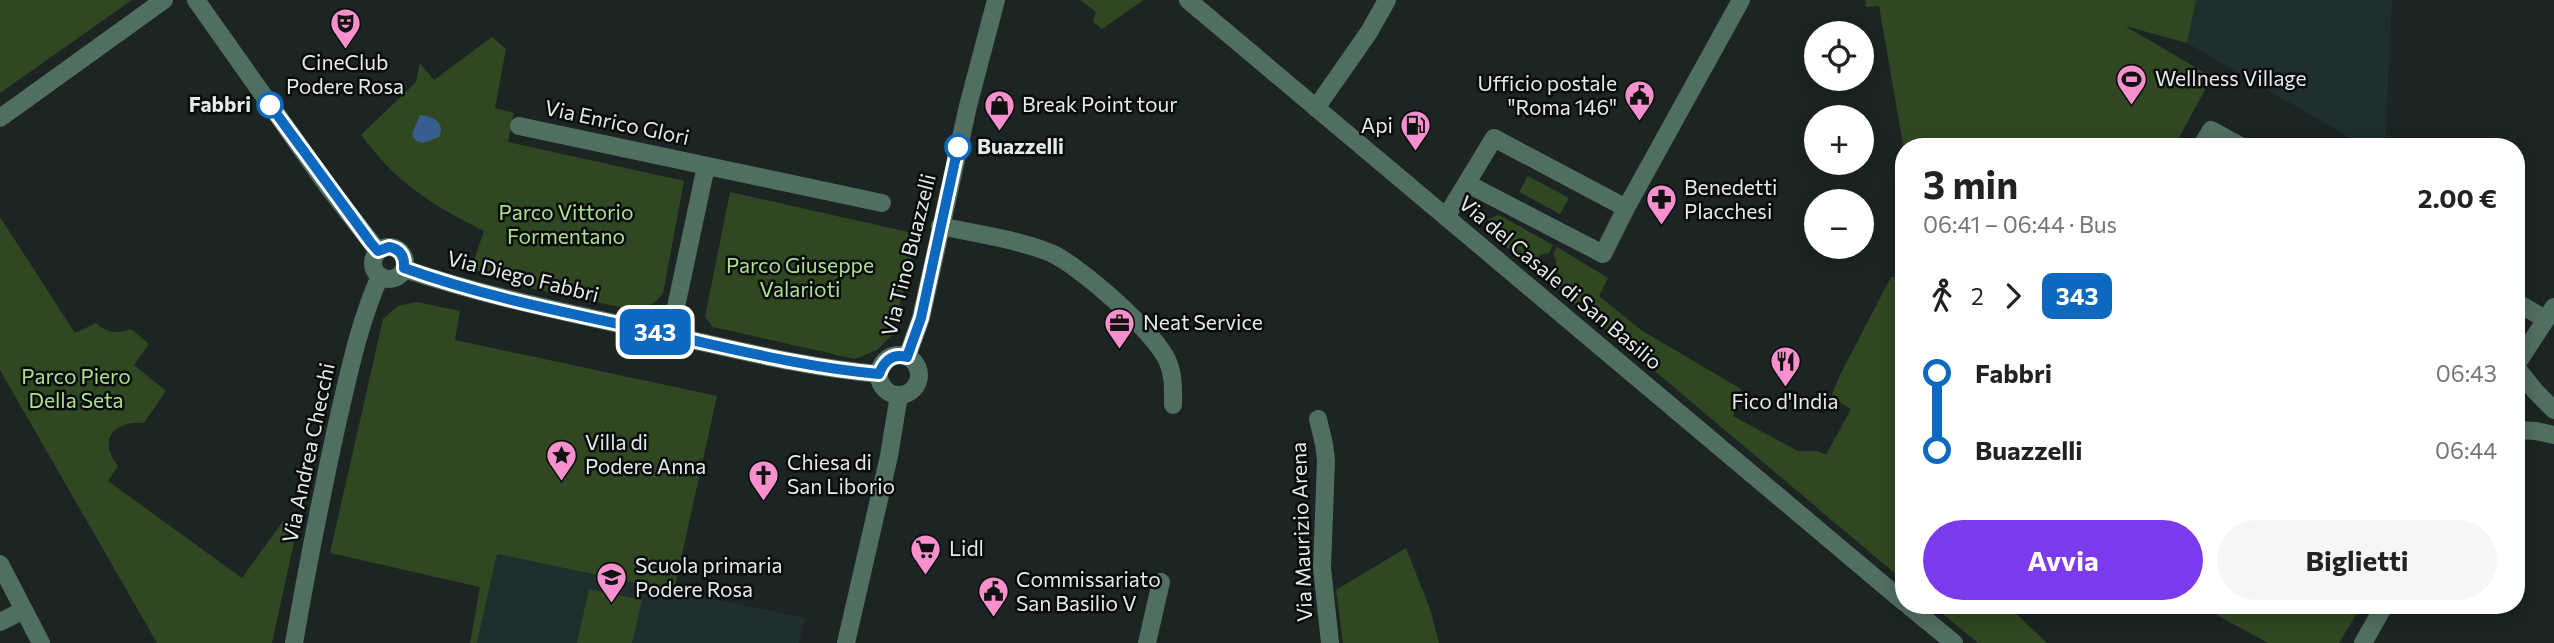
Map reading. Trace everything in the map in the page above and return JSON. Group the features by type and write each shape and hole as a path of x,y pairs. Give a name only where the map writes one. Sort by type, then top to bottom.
{"street":[{"path":"0,118 164,0"},
{"path":"196,0 321,177 378,251"},
{"name":"Via Tino Buazzelli","path":"907,357 921,318 968,106 996,0"},
{"name":"Via del Casale di San Basilio","path":"1188,0 1895,593"},
{"path":"1316,108 1369,32 1387,0"},
{"path":"1468,184 1603,254 1736,2"},
{"name":"Via Enrico Glori","path":"519,126 882,203"},
{"path":"2206,138 2211,130 2226,138"},
{"path":"1447,217 1494,138 1626,208"},
{"name":"Via Enrico Glori","path":"670,335 706,166"},
{"path":"940,226 1047,252 1076,268 1126,312 1161,349 1170,369 1173,405"},
{"path":"389,247 404,256 404,268 396,277 386,278 380,276 373,264 378,251 389,247"},
{"name":"Via Diego Fabbri","path":"404,268 479,293 798,362 879,374"},
{"name":"Via Andrea Checchi","path":"293,643 318,505 366,306 380,276"},
{"path":"2525,305 2550,313 2525,352"},
{"path":"898,356 907,357 914,362 919,377 911,391 900,395 888,391 879,374 887,360 898,356"},
{"path":"2525,378 2554,410"},
{"path":"846,643 889,456 900,395"},
{"name":"Via Maurizio Arena","path":"1318,419 1325,450 1322,568 1330,643"},
{"path":"2525,430 2554,435"},
{"path":"0,564 41,643"},
{"path":"1147,643 1161,582"},
{"path":"0,622 24,611"},
{"path":"1919,614 1954,643"},
{"path":"2363,643 2379,614"}],"shaded area":[{"path":"2196,0 2392,0 2385,138 2351,138 2187,43"},
{"name":"Scuola primaria Podere Rosa","path":"497,554 805,618 799,643 477,643"}],"green space":[{"path":"0,0 132,0 0,93"},
{"path":"1080,0 1144,0 1102,29 1093,22 1096,12"},
{"path":"1865,0 2196,0 2187,43 2125,26 2212,77 2179,138 1902,138 1879,6 1866,7"},
{"name":"Parco Vittorio Formentano","path":"492,37 506,49 495,108 514,113 508,142 684,181 663,293 651,304 625,308 529,288 471,269 484,231 422,196 385,164 361,135 416,82 420,63 434,80"},
{"path":"1528,176 1569,198 1560,214 1519,192"},
{"name":"Parco Giuseppe Valarioti","path":"730,192 917,234 892,335 877,350 855,359 713,327 705,317"},
{"path":"1499,215 1553,245 1549,253 1540,255 1537,263 1541,269 1538,273 1487,231 1488,219"},
{"name":"Parco Piero Della Seta","path":"0,217 75,333 96,323 112,332 131,329 149,344 134,365 166,391 144,423 124,425 112,434 109,448 118,466 108,481 242,578 283,521 297,528 272,643 157,643 0,370"},
{"path":"1557,247 1608,278 1599,296 1641,330 1741,389 1733,416 1798,451 1817,451 1826,455 1851,409 1831,397 1891,277 1895,277 1895,573 1542,276 1545,271 1556,267 1553,254"},
{"path":"417,302 460,311 455,340 717,396 674,591 497,554 477,643 470,643 480,587 330,553 383,319 398,306"},
{"path":"1406,548 1430,609 1439,643 1343,643 1336,590"},
{"path":"589,589 642,600 632,643 577,643"},
{"path":"1943,614 2016,614 2047,643 1978,643"},
{"path":"2215,614 2356,614 2339,643 2268,643"}],"water":[{"path":"420,115 437,121 441,127 439,137 423,143 416,141 412,134"}],"bus line":[{"name":"343","path":"270,105 371,243 378,251 389,247 399,251 404,256 404,268 479,293 563,312 785,360 879,374 887,360 898,356 907,357 921,318 958,147"}],"place":[{"name":"CineClub Podere Rosa","path":"345,50"},
{"name":"Fabbri","path":"270,105"},
{"name":"Wellness Village","path":"2132,106"},
{"name":"Ufficio postale \"Roma 146\"","path":"1640,123"},
{"name":"Break Point tour","path":"999,132"},
{"name":"Buazzelli","path":"958,147"},
{"name":"Api","path":"1416,153"},
{"name":"Benedetti Placchesi","path":"1661,227"},
{"name":"Neat Service","path":"1120,350"},
{"name":"Fico d'India","path":"1785,389"},
{"name":"Villa di Podere Anna","path":"562,482"},
{"name":"Chiesa di San Liborio","path":"764,502"},
{"name":"Lidl","path":"926,576"},
{"name":"Scuola primaria Podere Rosa","path":"612,605"},
{"name":"Commissariato San Basilio V","path":"993,619"}]}
